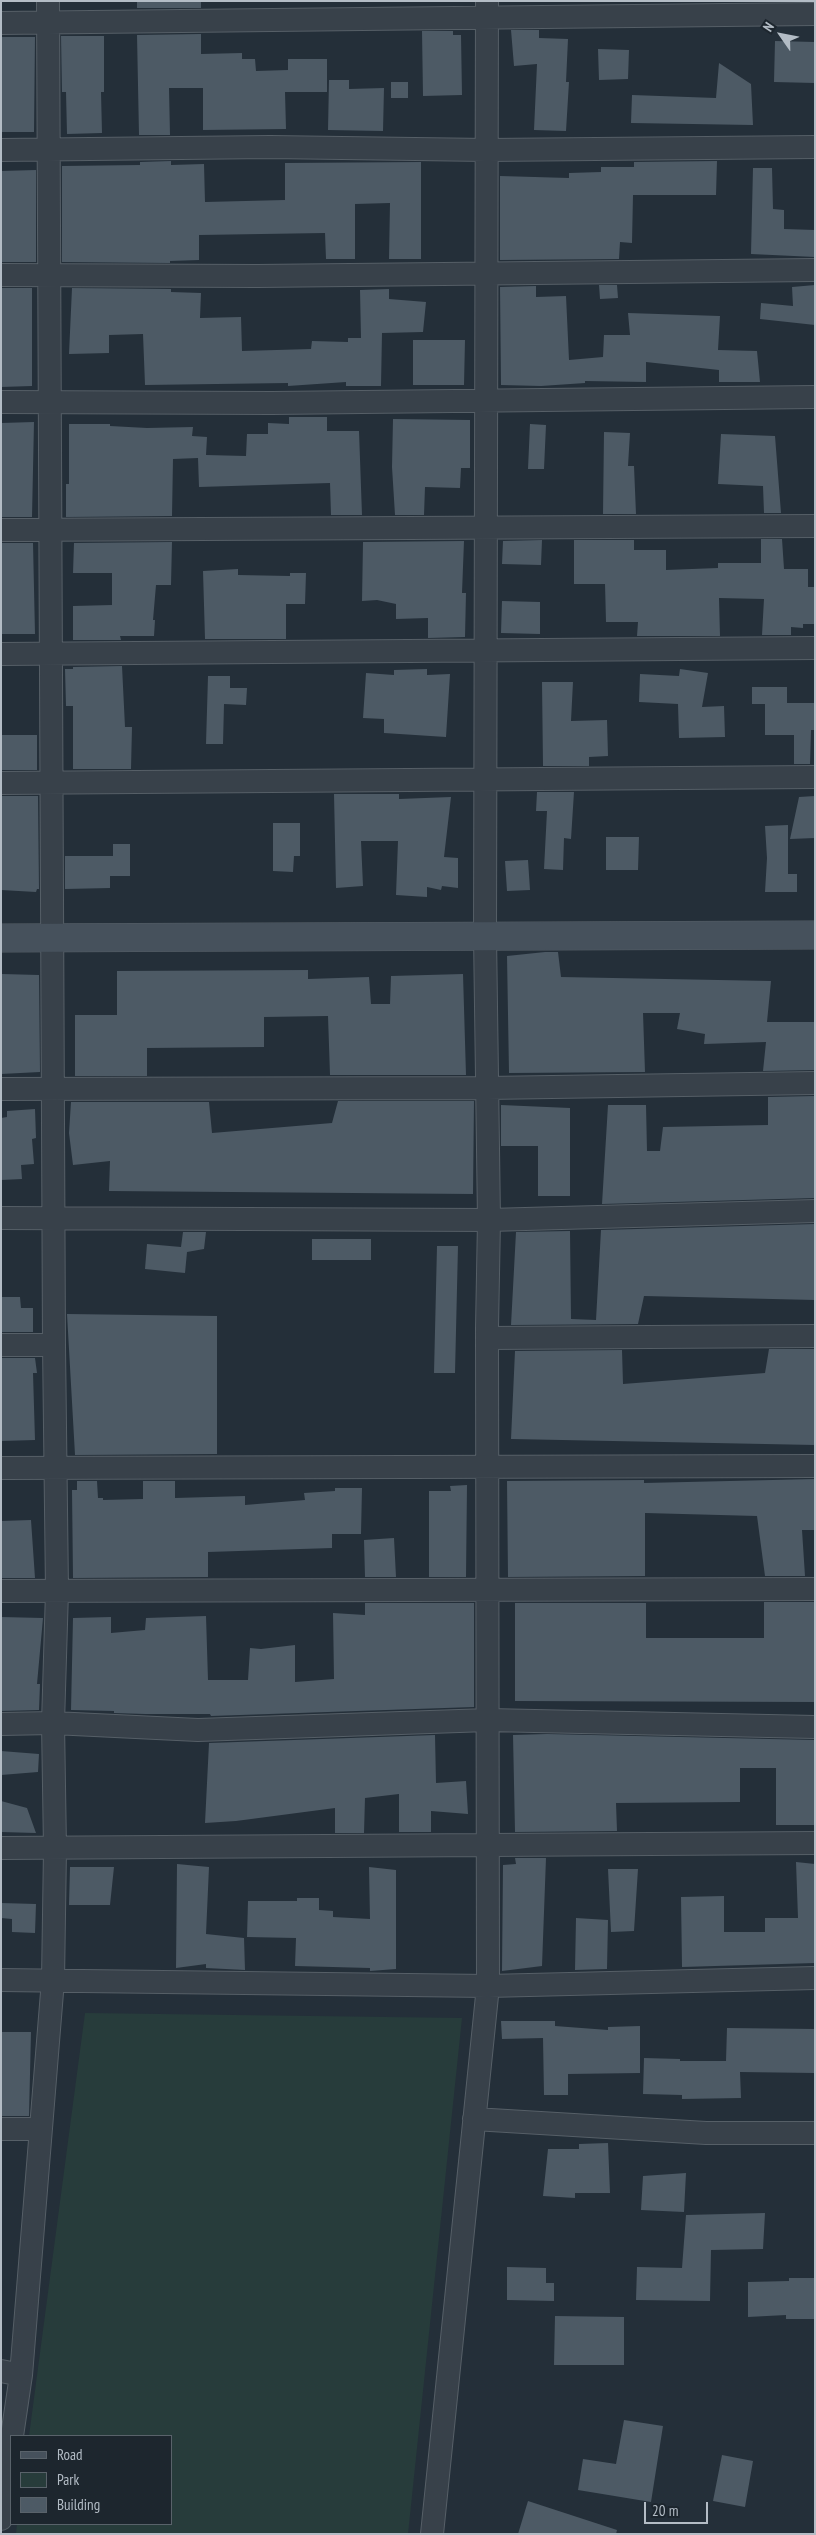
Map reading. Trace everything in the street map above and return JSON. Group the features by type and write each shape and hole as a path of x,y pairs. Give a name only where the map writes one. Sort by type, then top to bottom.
{"street":[{"path":"432,2534 488,1986 487,1338 489,1220 485,935 487,10"},
{"path":"1,23 48,12 487,10 815,14"},
{"path":"12,2435 11,2373 41,2129 53,1980 55,1848 53,1723 57,1591 53,1219 54,938 48,12"},
{"path":"1,150 270,147 487,150 815,147"},
{"path":"1,275 486,274 815,270"},
{"path":"1,402 272,403 815,397"},
{"path":"1,530 815,526"},
{"path":"1,654 485,652 815,648"},
{"path":"1,783 815,777"},
{"path":"1,938 815,935"},
{"path":"1,1089 487,1088 815,1083"},
{"path":"1,1218 489,1220 815,1211"},
{"path":"487,1338 815,1336"},
{"path":"1,1345 54,1345"},
{"path":"1,1468 815,1466"},
{"path":"1,1591 815,1590"},
{"path":"1,1724 53,1723 198,1730 488,1720 815,1727"},
{"path":"1,1848 815,1843"},
{"path":"1,1980 488,1986 815,1978"},
{"path":"474,2119 706,2133 815,2134"},
{"path":"1,2129 41,2129"},
{"path":"2,2511 10,2452"}],"green space":[{"path":"85,2013 462,2018 408,2534 16,2534 17,2525 172,2525 172,2435 29,2435"}],"building":[{"path":"137,1 201,1 201,8 137,8"},
{"path":"511,30 539,30 539,38 568,39 566,82 569,82 566,131 534,130 537,64 514,66"},
{"path":"422,31 453,31 453,35 461,35 462,95 423,96"},
{"path":"201,34 201,54 242,53 242,59 255,59 256,71 288,70 288,59 327,59 327,92 285,92 286,129 203,130 203,88 169,88 170,135 139,135 137,35"},
{"path":"61,36 104,36 104,92 101,92 102,133 67,134 66,92 62,92"},
{"path":"1,37 35,37 34,132 1,132"},
{"path":"775,41 815,42 815,83 774,82"},
{"path":"598,49 629,50 628,79 599,80"},
{"path":"719,63 751,84 753,125 631,123 632,95 716,98"},
{"path":"329,80 349,80 349,89 384,88 383,131 328,130"},
{"path":"391,82 408,82 408,98 391,98"},
{"path":"171,161 171,165 204,164 205,202 285,200 285,163 421,162 421,259 389,259 390,203 355,204 355,259 326,259 325,233 199,235 199,260 170,261 170,263 62,262 62,166 140,165 140,162"},
{"path":"717,161 716,195 633,195 632,243 620,242 619,259 500,260 500,176 569,178 569,173 601,172 601,167 634,167 634,162"},
{"path":"753,168 772,168 773,209 784,210 784,229 815,230 815,257 751,254"},
{"path":"36,170 36,262 1,262 1,171"},
{"path":"599,285 617,285 618,298 600,299"},
{"path":"815,285 815,325 760,319 761,303 793,306 792,287"},
{"path":"536,286 536,297 566,296 569,360 603,357 604,335 630,335 628,313 720,316 718,350 757,351 760,382 719,382 719,370 646,362 646,382 585,381 585,383 541,386 501,385 500,287"},
{"path":"1,288 32,288 32,386 1,387"},
{"path":"72,288 171,289 171,292 201,293 200,318 241,317 242,351 311,349 312,341 348,342 348,338 361,338 360,290 389,289 389,299 426,302 423,332 382,333 381,386 346,386 346,382 288,386 288,383 145,385 143,334 109,335 109,353 69,354"},
{"path":"413,340 465,340 464,385 413,385"},
{"path":"289,417 327,417 327,431 359,431 362,515 331,515 330,483 199,487 198,458 173,459 172,516 66,517 66,484 69,484 69,424 110,424 110,426 147,428 193,427 192,436 207,437 206,455 246,456 247,434 268,434 268,423 289,424"},
{"path":"393,419 470,420 470,468 461,468 460,488 425,487 424,515 395,515 392,467"},
{"path":"34,422 32,517 1,517 1,423"},
{"path":"530,424 546,425 544,469 528,469"},
{"path":"604,432 630,433 628,466 634,466 636,514 603,514"},
{"path":"721,434 775,436 781,513 764,513 763,486 718,484"},
{"path":"761,539 782,539 784,569 808,569 808,587 815,587 815,624 803,624 803,628 791,627 791,635 762,635 764,599 719,598 720,636 637,636 638,622 606,622 605,584 574,584 574,540 634,540 634,550 666,550 666,570 718,568 718,563 761,563"},
{"path":"542,540 541,565 502,564 503,541"},
{"path":"464,541 462,593 466,593 465,637 428,638 428,618 396,619 396,604 377,600 362,601 363,542"},
{"path":"172,542 171,585 156,585 153,620 155,620 154,636 120,636 121,640 73,640 73,606 112,605 112,573 73,573 74,543"},
{"path":"1,543 33,543 35,634 1,634"},
{"path":"238,569 238,575 290,576 290,573 306,573 305,604 286,604 286,639 205,639 203,571"},
{"path":"502,601 540,602 540,634 501,633"},
{"path":"122,666 125,727 132,727 131,769 73,769 73,706 66,706 65,669 73,669 73,667"},
{"path":"427,669 427,675 450,674 446,737 384,733 384,719 363,718 366,673 394,675 394,670"},
{"path":"680,669 708,673 702,707 724,706 725,737 679,738 678,704 639,702 640,674 679,676"},
{"path":"208,676 230,676 230,688 247,688 246,705 224,704 223,744 206,744"},
{"path":"542,682 573,682 571,721 607,720 608,756 589,757 589,766 543,766"},
{"path":"752,687 787,687 787,703 815,703 815,730 811,730 810,764 794,764 794,735 765,735 765,704 752,704"},
{"path":"1,735 37,735 37,770 1,770"},
{"path":"537,792 574,792 571,839 564,838 563,870 544,869 547,811 536,811"},
{"path":"334,794 399,794 399,799 451,797 444,857 458,858 458,888 442,886 441,890 427,887 427,897 396,895 398,841 361,841 363,886 336,888"},
{"path":"1,796 38,796 39,889 36,892 1,890"},
{"path":"815,796 815,838 790,839 799,797"},
{"path":"273,823 300,823 300,856 294,856 293,872 273,871"},
{"path":"788,825 788,874 797,874 797,892 765,892 767,858 765,826"},
{"path":"606,837 639,837 638,870 606,870"},
{"path":"113,844 130,844 130,876 110,876 110,888 65,889 65,856 113,856"},
{"path":"528,860 530,890 507,891 505,861"},
{"path":"558,952 561,977 771,981 767,1022 815,1022 815,1070 763,1071 766,1042 704,1044 705,1034 677,1029 680,1013 643,1013 645,1072 509,1073 507,956"},
{"path":"308,970 308,979 369,977 371,1004 390,1004 391,976 463,974 466,1075 330,1075 328,1016 264,1017 264,1047 147,1048 147,1076 75,1076 75,1015 117,1015 117,971"},
{"path":"2,974 39,975 40,1072 1,1074"},
{"path":"815,1096 815,1198 602,1204 608,1105 646,1105 647,1151 660,1151 663,1127 768,1125 768,1097"},
{"path":"338,1101 474,1101 473,1194 109,1191 110,1161 73,1165 69,1133 71,1102 209,1102 212,1133 332,1123"},
{"path":"501,1105 570,1108 570,1196 538,1196 538,1146 501,1146"},
{"path":"35,1109 36,1138 32,1139 34,1164 21,1165 22,1179 1,1180 1,1118 7,1117 7,1111"},
{"path":"815,1224 815,1300 644,1296 638,1324 511,1325 516,1232 570,1231 571,1319 596,1320 601,1230"},
{"path":"183,1232 206,1232 204,1249 187,1252 185,1273 145,1269 147,1244 181,1247"},
{"path":"312,1239 371,1239 371,1260 312,1260"},
{"path":"437,1246 458,1246 455,1373 434,1373"},
{"path":"1,1297 20,1297 21,1308 33,1308 33,1332 1,1332"},
{"path":"67,1314 217,1316 217,1454 75,1455"},
{"path":"769,1349 815,1349 815,1445 511,1439 515,1351 622,1350 623,1384 765,1373"},
{"path":"1,1358 35,1358 37,1373 33,1373 35,1440 1,1441"},
{"path":"815,1479 815,1530 802,1530 805,1576 765,1576 757,1516 645,1513 645,1576 508,1577 507,1481 644,1480 644,1483"},
{"path":"77,1481 97,1481 98,1498 103,1498 103,1500 143,1499 143,1481 175,1481 175,1498 245,1496 245,1505 305,1500 304,1493 335,1491 335,1488 362,1488 361,1534 332,1534 332,1548 208,1552 208,1577 73,1578 72,1490 77,1490"},
{"path":"467,1485 466,1577 429,1577 429,1491 451,1491 450,1486"},
{"path":"31,1520 35,1578 1,1578 1,1521"},
{"path":"394,1538 396,1577 365,1577 364,1540"},
{"path":"764,1602 815,1602 815,1702 515,1701 515,1603 646,1603 646,1638 764,1638"},
{"path":"365,1603 474,1603 474,1707 211,1716 210,1714 145,1714 71,1710 73,1618 111,1617 111,1633 145,1630 146,1618 206,1616 208,1680 248,1680 250,1648 261,1649 295,1645 295,1682 334,1679 333,1613 365,1615"},
{"path":"1,1617 43,1618 37,1684 40,1684 39,1710 1,1711"},
{"path":"547,1734 815,1740 815,1825 776,1825 776,1768 740,1768 740,1802 616,1803 617,1831 515,1832 513,1735"},
{"path":"435,1735 436,1783 466,1781 468,1814 431,1811 431,1832 399,1832 399,1794 365,1798 364,1833 335,1833 335,1808 236,1821 205,1823 209,1743"},
{"path":"1,1751 39,1754 38,1772 1,1775"},
{"path":"1,1801 27,1808 36,1833 1,1832"},
{"path":"515,1858 546,1858 542,1966 502,1971 503,1865 516,1864"},
{"path":"796,1862 815,1864 815,1963 682,1967 681,1897 724,1896 724,1932 765,1932 765,1918 798,1918"},
{"path":"177,1864 209,1867 206,1934 244,1938 245,1970 206,1968 206,1964 176,1968"},
{"path":"70,1867 114,1867 110,1905 69,1905"},
{"path":"369,1867 396,1870 396,1969 370,1971 370,1968 295,1966 296,1938 247,1937 248,1901 297,1901 297,1898 319,1898 319,1910 333,1911 333,1917 370,1919"},
{"path":"608,1869 638,1869 634,1931 611,1932"},
{"path":"1,1903 36,1904 35,1933 12,1932 12,1919 1,1918"},
{"path":"576,1918 608,1920 607,1969 575,1970"},
{"path":"501,2021 555,2021 555,2026 608,2030 608,2027 640,2026 640,2073 568,2074 568,2095 544,2095 543,2038 502,2039"},
{"path":"727,2028 815,2029 815,2073 740,2072 741,2098 682,2099 682,2095 643,2094 644,2058 680,2059 680,2061 726,2061"},
{"path":"1,2032 31,2032 29,2116 1,2116"},
{"path":"608,2143 610,2193 575,2193 575,2198 543,2196 548,2149 579,2149 579,2144"},
{"path":"686,2173 684,2212 641,2210 643,2176"},
{"path":"765,2213 763,2249 711,2250 710,2301 636,2300 637,2267 682,2268 686,2215"},
{"path":"507,2267 546,2268 546,2283 554,2283 554,2301 507,2300"},
{"path":"789,2278 815,2278 815,2319 786,2319 786,2315 748,2317 748,2282 789,2281"},
{"path":"555,2316 624,2317 624,2365 554,2365"},
{"path":"624,2420 663,2426 651,2502 578,2490 583,2459 616,2464"},
{"path":"722,2455 753,2461 745,2507 713,2501"},
{"path":"528,2501 617,2530 616,2534 518,2534"}]}
